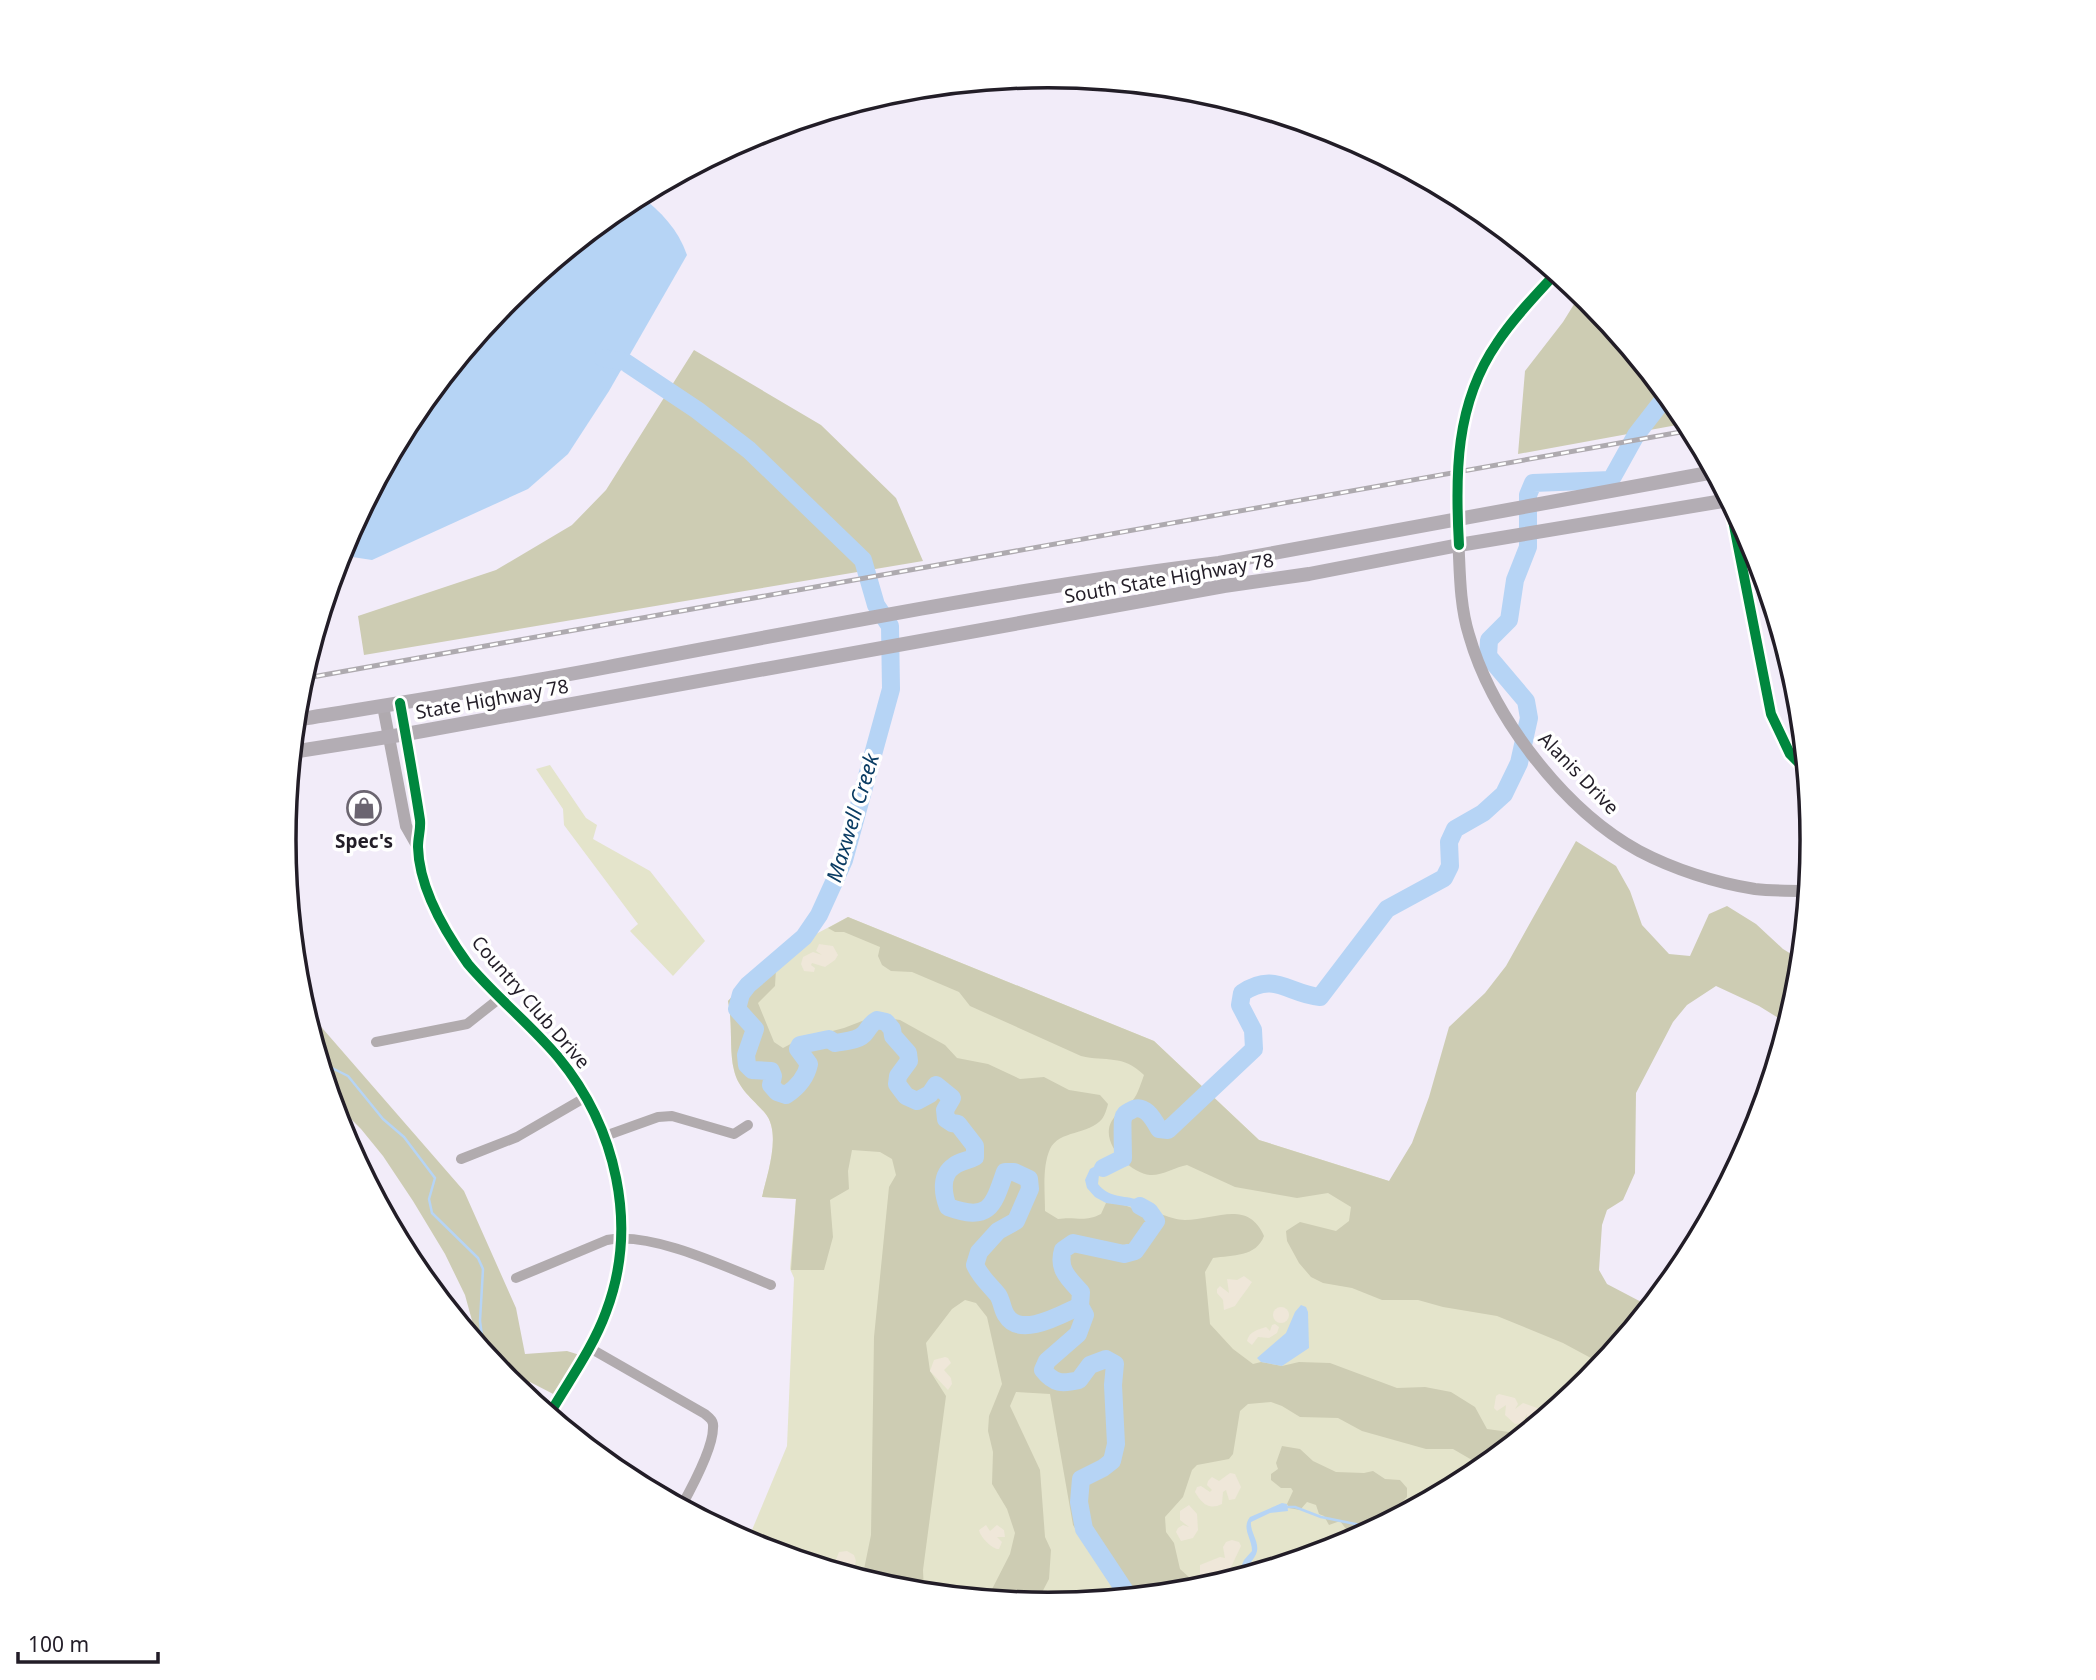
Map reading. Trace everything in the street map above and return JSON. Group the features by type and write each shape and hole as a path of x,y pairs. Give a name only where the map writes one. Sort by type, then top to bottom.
{"main road":[{"name":"South State Highway 78","path":"606,668 922,609 1140,573 1219,563 1705,474"},
{"name":"South State Highway 78","path":"615,696 1224,586 1309,574 1459,545 1720,501"},
{"name":"State Highway 78","path":"306,718 606,668"},
{"name":"State Highway 78","path":"301,750 615,696"}],"street":[{"name":"Alanis Drive","path":"1550,280 1496,343 1471,395 1461,430 1457,460 1457,518 1462,603 1468,634 1481,668 1517,736 1538,763 1583,810 1613,835 1640,851 1709,878 1755,889 1799,891"},
{"path":"1736,537 1771,714 1790,754 1796,760"},
{"name":"Country Club Drive","path":"401,703 421,825 418,847"},
{"name":"Country Club Drive","path":"383,706 406,826 418,847 426,885 447,931 468,964 556,1055 586,1097 605,1136 620,1190 622,1238 615,1284 606,1312 554,1407"},
{"path":"402,804 417,802"},
{"path":"376,1042 467,1024 500,998"},
{"path":"461,1159 517,1138 586,1097"},
{"path":"605,1136 657,1117 687,1119 734,1134 748,1125"},
{"path":"516,1278 607,1240 622,1238 641,1240 690,1254 771,1285"},
{"path":"588,1348 712,1420 714,1427 711,1438 685,1499"}],"green space":[{"path":"1575,303 1614,344 1676,425 1518,454 1525,371"},
{"path":"694,350 821,425 896,498 923,561 364,655 358,616 496,570 572,525 606,490"},
{"path":"550,765 586,818 597,825 593,839 650,871 705,941 673,976 630,931 638,924 564,825 563,809 536,769"},
{"path":"1576,841 1616,866 1630,891 1642,925 1669,954 1690,956 1709,914 1727,906 1756,924 1791,954 1779,1018 1716,986 1687,1005 1673,1022 1636,1093 1635,1173 1623,1200 1607,1210 1602,1225 1599,1270 1607,1284 1642,1302 1592,1359 1563,1343 1497,1316 1418,1300 1382,1300 1352,1288 1323,1283 1311,1277 1299,1263 1287,1241 1286,1231 1300,1222 1336,1231 1349,1221 1351,1207 1328,1193 1297,1198 1235,1187 1187,1165 1154,1175 1136,1170 1116,1152 1109,1137 1109,1129 1112,1120 1138,1092 1144,1075 1136,1068 1121,1061 1081,1056 970,1006 959,992 912,972 891,971 882,965 878,956 880,947 828,928 848,917 1154,1041 1259,1140 1389,1181 1412,1143 1429,1097 1449,1027 1485,993 1506,966"},
{"path":"848,917 1154,1041 1259,1140 1389,1181 1619,1330 1544,1406 1466,1466 1381,1515 1290,1553 1243,1567 1195,1578 1097,1591 999,1591 901,1578 853,1567 760,1535 751,1531 787,1446 794,1278 790,1269 796,1199 762,1197 772,1154 772,1131 765,1113 736,1077 728,1001 765,961"},
{"path":"765,961 776,969 775,986 758,1003 774,1042 783,1048 798,1040 844,1028 875,1016 900,1020 945,1045 957,1058 988,1064 1020,1079 1044,1077 1069,1090 1100,1095 1108,1104 1102,1119 1090,1128 1060,1139 1050,1149 1044,1180 1045,1211 1058,1219 1084,1219 1101,1214 1106,1203 1132,1208 1156,1221 1163,1215 1185,1220 1230,1214 1249,1218 1264,1236 1260,1243 1243,1254 1213,1258 1205,1272 1210,1324 1233,1349 1253,1364 1261,1362 1282,1366 1299,1362 1330,1363 1397,1388 1425,1387 1451,1392 1475,1407 1487,1429 1512,1432 1473,1461 1453,1449 1426,1449 1362,1431 1338,1418 1300,1417 1271,1402 1248,1404 1240,1411 1233,1454 1229,1459 1197,1465 1192,1470 1183,1497 1165,1517 1166,1532 1174,1543 1180,1569 1191,1579 1114,1589 1073,1525 1050,1394 1016,1392 1010,1406 1040,1470 1045,1537 1051,1550 1049,1579 1042,1592 991,1590 1010,1554 1015,1533 1007,1509 992,1484 993,1452 988,1431 989,1416 1002,1384 987,1317 976,1303 965,1300 952,1309 926,1343 930,1371 946,1396 924,1582 864,1570 871,1535 874,1337 889,1187 896,1175 892,1159 880,1152 852,1150 848,1171 849,1189 830,1200 833,1237 824,1270 791,1270 796,1199 762,1197 772,1154 772,1131 765,1113 736,1077 728,1001"},
{"path":"318,1024 464,1191 516,1308 525,1354 567,1351 583,1356 559,1397 530,1382 529,1384 473,1325 465,1295 445,1254 383,1156 348,1116 335,1082"},
{"path":"1282,1446 1300,1449 1313,1461 1336,1472 1373,1471 1385,1479 1400,1480 1407,1488 1407,1497 1402,1504 1348,1530 1340,1521 1329,1525 1324,1516 1319,1514 1316,1505 1307,1502 1300,1510 1289,1508 1287,1504 1293,1491 1291,1488 1281,1488 1271,1480 1271,1474 1278,1469 1276,1463"}],"sand":[{"path":"819,944 833,946 838,955 825,967 812,963 814,972 804,971 801,964 803,957 813,952 822,955 816,951"},
{"path":"1244,1276 1252,1282 1235,1306 1224,1310 1223,1300 1217,1289 1220,1286 1229,1293 1227,1279 1237,1280"},
{"path":"1281,1307 1287,1309 1287,1321 1281,1323 1275,1321 1273,1315 1275,1309"},
{"path":"1275,1324 1279,1327 1277,1333 1269,1338 1258,1337 1252,1345 1247,1341 1254,1331 1266,1327 1270,1331"},
{"path":"945,1357 951,1363 944,1370 951,1378 952,1384 948,1390 930,1371 934,1360"},
{"path":"1499,1394 1515,1398 1518,1404 1515,1409 1523,1403 1540,1409 1528,1419 1527,1414 1522,1423 1515,1424 1505,1415 1506,1405 1497,1411 1494,1408 1496,1396"},
{"path":"1230,1473 1235,1474 1241,1487 1235,1499 1229,1500 1226,1490 1223,1492 1222,1504 1209,1506 1202,1502 1195,1492 1197,1487 1201,1486 1210,1492 1212,1490 1207,1485 1212,1477 1219,1481"},
{"path":"1189,1505 1197,1514 1198,1530 1193,1538 1181,1541 1176,1532 1178,1528 1183,1525 1189,1527 1180,1520 1180,1511"},
{"path":"986,1525 990,1531 997,1525 1004,1530 1005,1537 997,1537 1002,1542 999,1549 990,1545 980,1533 979,1530"},
{"path":"1232,1540 1239,1542 1241,1546 1230,1570 1201,1577 1200,1565 1220,1557 1225,1558 1223,1547 1226,1542"},
{"path":"847,1551 854,1555 854,1567 835,1562 839,1552"}],"water":[{"path":"649,202 679,237 687,255 609,391 568,454 528,489 372,560 351,557 396,464 451,382 482,344 552,274 590,243"},
{"path":"1117,1154 1130,1165 1099,1175 1098,1184 1112,1194 1148,1204 1163,1215 1156,1221 1133,1207 1106,1203 1095,1197 1087,1188 1085,1180 1090,1169"},
{"path":"1301,1305 1306,1307 1308,1312 1309,1348 1282,1366 1261,1362 1257,1358 1286,1333"},
{"path":"1282,1503 1287,1504 1288,1511 1270,1513 1251,1522 1257,1551 1248,1566 1241,1568 1252,1551 1247,1530 1250,1517"}],"waterway":[{"name":"Maxwell Creek","path":"603,358 625,362 697,410 749,450 863,560 876,605 890,626 891,689 844,860 819,915 804,937 741,994 737,1009 755,1029 746,1055 747,1065 752,1070 771,1071 771,1085 777,1092 786,1095 801,1082 808,1069 809,1064 798,1049 800,1045 829,1039 835,1043 855,1039 862,1036 877,1020 886,1022 892,1029 893,1036 908,1053 909,1061 898,1076 897,1084 906,1096 917,1101 930,1094 936,1085 952,1098 945,1110 946,1119 958,1124 975,1146 975,1157 956,1164 946,1174 944,1191 948,1207 973,1213 981,1212 993,1202 1005,1172 1014,1172 1029,1179 1030,1189 1016,1221 998,1231 979,1252 975,1265 998,1295 1006,1315 1012,1322 1031,1325 1080,1306"},
{"path":"1103,1168 1123,1158 1123,1121 1126,1113 1140,1108 1151,1116 1159,1129 1168,1130 1254,1049 1253,1030 1240,1005 1242,993 1264,984 1273,984 1320,997 1387,909 1444,878 1450,866 1449,842 1455,829 1483,813 1504,794 1519,763 1529,718 1526,701 1488,656 1489,640 1509,620 1515,580 1528,547 1528,495 1533,483 1611,480 1636,435 1661,403"},
{"path":"331,1067 348,1076 383,1119 404,1137 435,1178 429,1199 432,1213 478,1258 483,1269 480,1321 482,1336"},
{"path":"1123,1588 1084,1529 1079,1502 1081,1479 1112,1461 1116,1444 1113,1385 1115,1364 1106,1359 1090,1365 1079,1380 1068,1382 1059,1382 1043,1370 1047,1361 1078,1334 1085,1315 1080,1306 1081,1292 1063,1268 1063,1250 1073,1243 1124,1254 1135,1251 1156,1221 1149,1211 1140,1206"},
{"path":"1287,1507 1359,1525"}],"railway":[{"path":"314,677 1680,432"}],"cycle path":[{"path":"1459,545 1458,466 1465,415 1473,390 1497,343 1550,280"},
{"path":"1736,537 1771,714 1790,754 1796,760"},
{"path":"400,703 420,820 419,862 428,894 468,964 547,1045 578,1084 595,1114 616,1178 621,1212 621,1245 616,1279 594,1339 554,1407"}],"place":[{"name":"Spec's","path":"364,808"}]}
